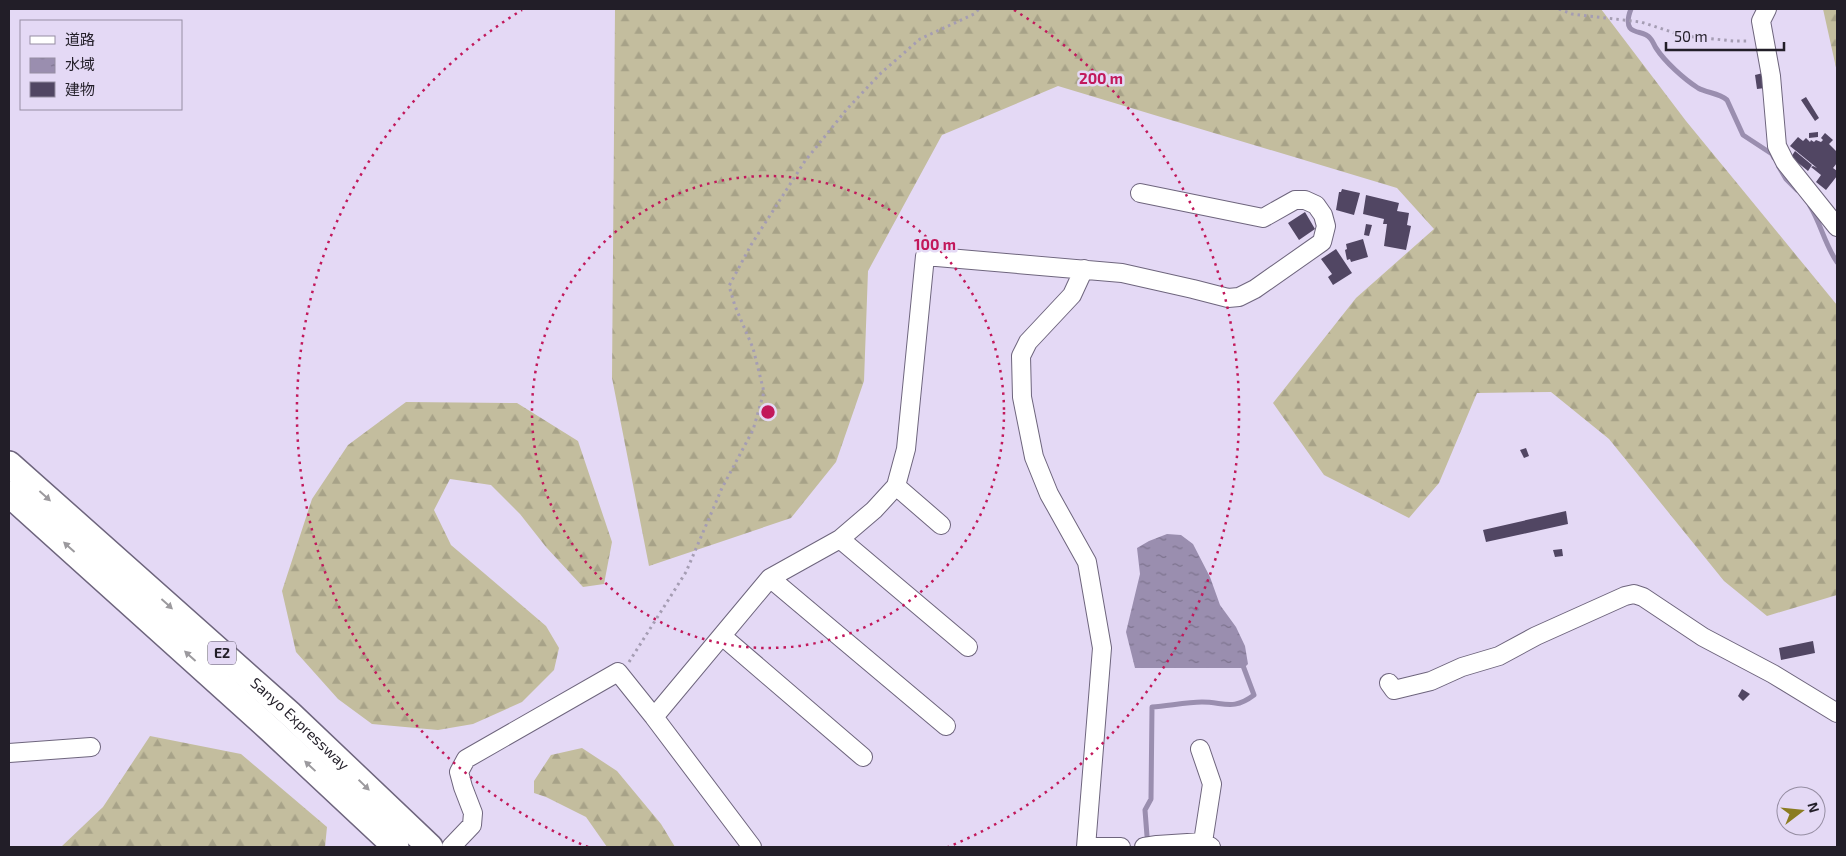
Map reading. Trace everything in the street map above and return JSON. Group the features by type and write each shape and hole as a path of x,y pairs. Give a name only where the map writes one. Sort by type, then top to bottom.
{"highway":[{"name":"Sanyo Expressway","path":"9,464 289,713 430,847"},
{"name":"Sanyo Expressway","path":"15,499 271,730 396,847"}],"street":[{"path":"1768,9 1761,21 1771,76 1777,146 1785,162 1837,227"},
{"path":"654,717 770,578 840,539 874,510 896,486 906,449 925,256 1122,273 1228,298 1239,297 1255,288 1322,242 1326,226 1323,215 1316,205 1305,200 1295,200 1263,218 1140,193"},
{"path":"1084,269 1072,295 1028,342 1021,356 1022,398 1034,457 1049,494 1087,562 1102,648 1086,847 1121,847"},
{"path":"896,486 941,525"},
{"path":"840,539 968,647"},
{"path":"770,578 946,726"},
{"path":"1389,683 1394,690 1431,681 1462,667 1498,656 1536,636 1625,596 1634,594 1643,597 1703,636 1773,674 1837,713"},
{"path":"722,636 863,757"},
{"path":"451,847 472,824 473,813 462,787 459,772 466,759 618,672 752,847"},
{"path":"9,753 91,747"},
{"path":"1144,847 1208,844 1212,784 1200,749"}],"path":[{"path":"618,672 630,662 686,572 722,488 753,430 764,392 753,348 735,306 729,286 737,269 805,161 848,108 881,73 920,39 974,14 979,9"},
{"path":"1559,9 1572,14 1614,20 1632,20 1684,36 1734,41 1764,41"}],"green space":[{"path":"615,9 1601,9 1686,121 1837,305 1837,595 1767,616 1724,581 1609,439 1551,392 1477,393 1439,483 1409,518 1324,475 1273,403 1356,298 1434,229 1397,188 1058,86 942,135 868,271 864,381 836,462 791,518 649,566 612,378"},
{"path":"1823,9 1837,9 1837,72"},
{"path":"406,402 517,403 578,441 612,542 604,584 583,587 546,547 520,514 491,485 450,479 434,510 451,545 546,626 559,648 554,670 522,702 473,724 438,730 372,724 338,699 296,652 282,591 312,499 348,445"},
{"path":"150,736 241,754 327,827 325,847 61,847 103,807"},
{"path":"582,748 617,771 661,824 675,847 607,847 586,817 534,793 534,781 551,755"}],"water":[{"path":"1167,534 1181,535 1193,544 1210,577 1220,605 1236,627 1245,646 1248,664 1244,668 1135,668 1126,632 1140,574 1137,548"}],"building":[{"path":"1763,73 1765,88 1757,89 1755,75"},
{"path":"1806,97 1819,118 1815,121 1801,100"},
{"path":"1818,132 1818,137 1809,138 1809,133"},
{"path":"1825,133 1833,140 1829,144 1837,152 1837,163 1833,168 1837,171 1837,176 1826,190 1816,182 1821,175 1811,167 1817,168 1790,146 1798,137 1803,141 1806,138 1810,142 1811,140 1814,142 1816,140 1821,142 1823,140 1821,138"},
{"path":"1795,151 1812,165 1808,171 1791,157"},
{"path":"1342,189 1360,193 1354,215 1336,210 1339,192"},
{"path":"1366,195 1399,203 1397,211 1409,213 1407,225 1411,226 1406,250 1384,246 1387,224 1383,224 1384,219 1363,214"},
{"path":"1305,212 1315,229 1299,240 1288,223"},
{"path":"1366,224 1372,225 1369,236 1364,235"},
{"path":"1363,239 1368,257 1351,262 1350,259 1347,260 1346,244"},
{"path":"1336,249 1352,273 1333,285 1328,277 1332,274 1321,259"},
{"path":"1526,448 1529,456 1524,458 1520,450"},
{"path":"1566,511 1568,524 1486,542 1483,530"},
{"path":"1562,549 1563,556 1555,557 1553,550"},
{"path":"1813,641 1815,653 1781,660 1779,648"},
{"path":"1742,689 1750,694 1743,701 1738,696"}],"waterway":[{"path":"1631,9 1628,21 1630,28 1648,36 1664,59 1698,88 1727,100 1743,135 1772,154 1774,158"},
{"path":"1779,167 1786,179 1797,190"},
{"path":"1810,206 1829,249 1837,262"},
{"path":"1147,836 1145,810 1151,799 1152,707 1196,702 1234,704 1247,700 1254,695 1242,663"}]}
